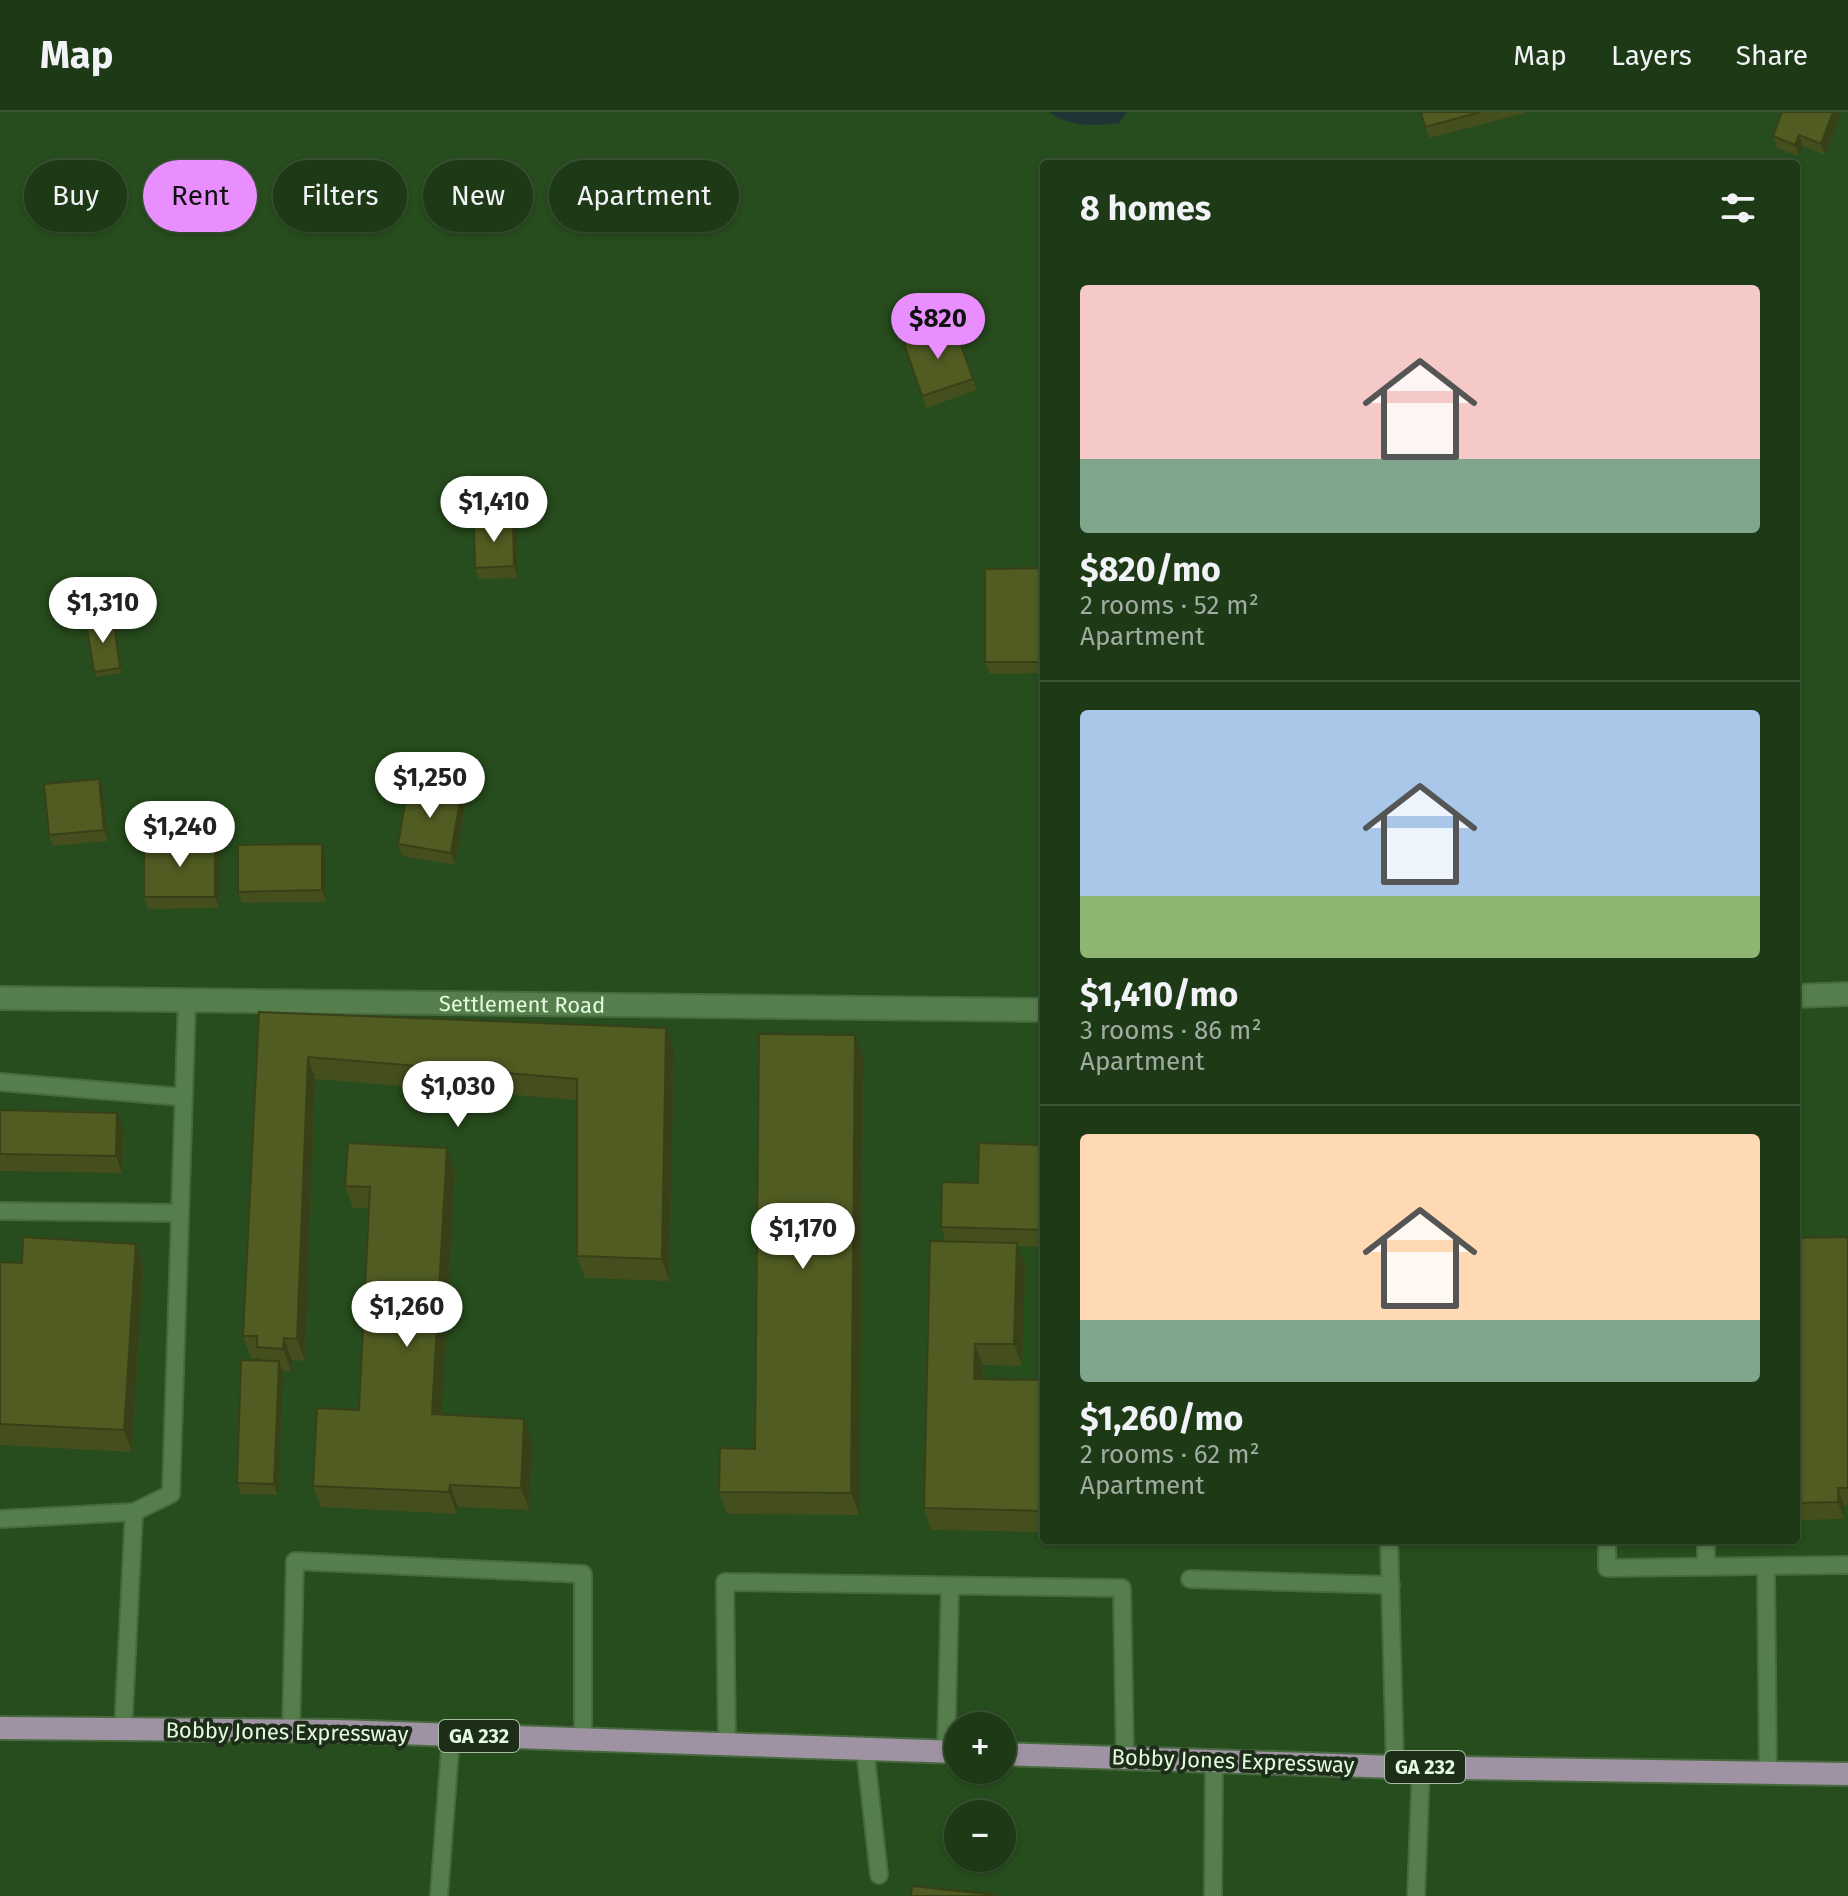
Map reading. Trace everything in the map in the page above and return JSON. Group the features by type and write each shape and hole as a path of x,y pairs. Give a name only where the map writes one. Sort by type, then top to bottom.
{"main road":[{"name":"Bobby Jones Expressway","path":"0,1728 451,1735 944,1752"},
{"name":"Bobby Jones Expressway","path":"1016,1754 1395,1767 1848,1774"}],"street":[{"path":"1800,996 1848,994"},
{"name":"Settlement Road","path":"0,998 1040,1010"}],"lane":[{"path":"0,1519 134,1512 171,1494 187,999"},
{"path":"0,1082 182,1097"},
{"path":"0,1211 180,1213"},
{"path":"123,1731 134,1512"},
{"path":"1389,1544 1395,1767"},
{"path":"1607,1544 1607,1568 1848,1565"},
{"path":"1706,1544 1706,1567"},
{"path":"291,1732 295,1561 583,1574 583,1739"},
{"path":"1766,1566 1768,1773"},
{"path":"1190,1579 1391,1585"},
{"path":"727,1744 725,1582 1122,1588 1125,1758"},
{"path":"950,1586 952,1712"},
{"path":"439,1896 451,1735"},
{"path":"865,1749 879,1875"},
{"path":"1213,1896 1214,1760"},
{"path":"1416,1896 1421,1767"}],"water":[{"path":"1049,112 1127,112 1119,123 1091,125 1074,123"}],"building":[{"path":"1421,112 1481,112 1425,127"},
{"path":"1782,112 1833,112 1821,144 1799,135 1795,145 1773,136"},
{"path":"954,325 973,379 922,396 904,343"},
{"path":"513,520 514,566 475,568 474,521"},
{"path":"1040,568 1040,662 985,662 985,569"},
{"path":"113,618 120,668 94,672 86,622"},
{"path":"99,779 104,830 49,835 44,784"},
{"path":"408,787 461,795 451,853 398,844"},
{"path":"144,841 215,841 215,897 144,897"},
{"path":"322,844 322,890 238,892 238,845"},
{"path":"259,1012 666,1028 662,1259 577,1256 577,1079 308,1057 297,1339 284,1338 283,1349 257,1347 257,1336 243,1336"},
{"path":"759,1034 855,1035 851,1493 719,1492 720,1448 755,1449"},
{"path":"0,1110 117,1113 116,1156 0,1154"},
{"path":"348,1143 447,1148 432,1414 524,1419 521,1488 450,1485 449,1492 313,1486 317,1408 359,1410 370,1187 345,1186"},
{"path":"979,1143 1040,1145 1040,1230 941,1227 942,1182 978,1183"},
{"path":"23,1237 136,1244 124,1430 0,1424 0,1262 22,1263"},
{"path":"1848,1237 1848,1488 1838,1488 1838,1502 1800,1503 1800,1238"},
{"path":"930,1241 1017,1243 1014,1344 975,1344 974,1379 1040,1380 1040,1511 924,1508"},
{"path":"241,1360 279,1361 274,1484 237,1483"},
{"path":"912,1886 995,1895 995,1896 911,1896"}]}
